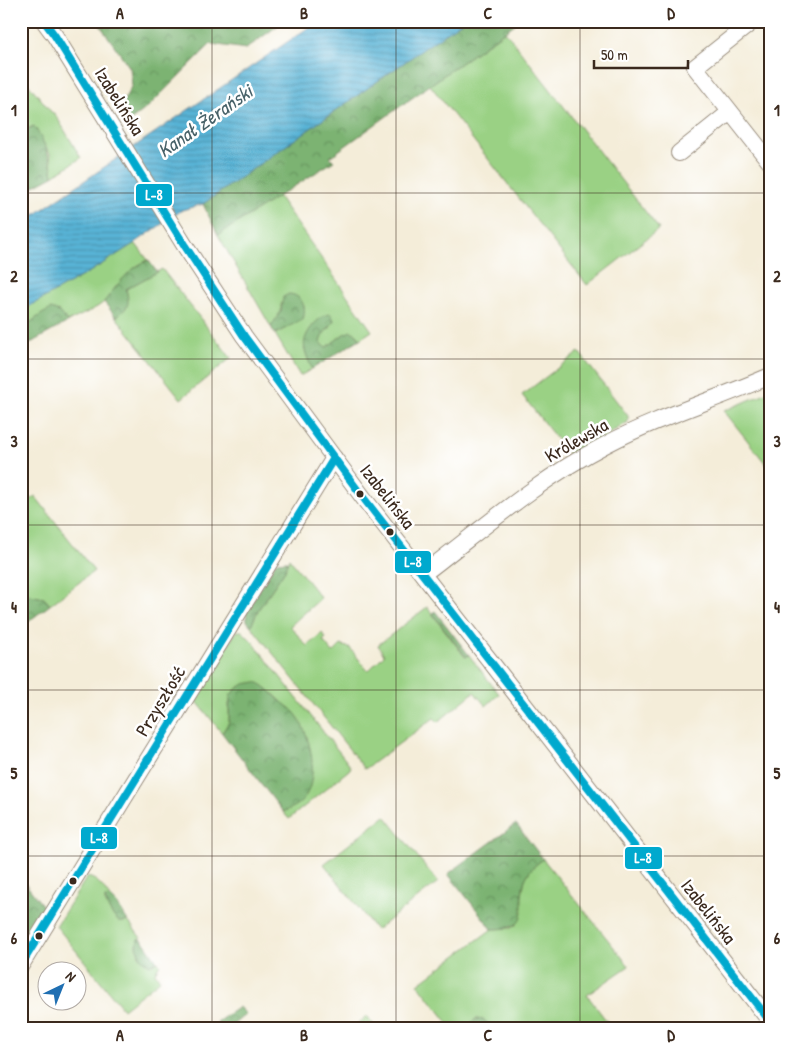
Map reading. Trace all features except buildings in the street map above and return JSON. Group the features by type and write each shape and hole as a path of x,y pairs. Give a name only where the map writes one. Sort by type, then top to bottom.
{"street":[{"name":"Izabelińska","path":"44,21 108,119 185,246 244,336 423,574 770,1020"},
{"path":"753,21 695,67 770,162"},
{"path":"679,153 730,112"},
{"name":"Królewska","path":"423,574 554,474 605,444 659,419 710,401 770,376"},
{"name":"Przyszłość","path":"21,965 334,458"}],"green space":[{"path":"97,21 284,21 246,49 211,44 149,106 124,126 123,102 132,85 130,68"},
{"path":"463,21 519,21 330,157 334,161 218,235 203,204"},
{"path":"505,31 659,229 587,285 430,85"},
{"path":"27,82 53,114 55,114 81,158 53,176 50,154 33,126 21,133 21,84"},
{"path":"34,126 46,150 53,176 21,193 21,133"},
{"path":"278,196 372,331 360,339 357,334 344,334 327,347 323,346 320,342 322,334 304,348 312,369 300,376 275,334 303,319 304,306 281,304 281,311 271,327 218,235"},
{"path":"135,243 148,260 134,268 102,303 68,322 59,312 30,323 21,329 21,311 91,271"},
{"path":"148,260 157,272 126,289 127,305 124,311 116,317 104,302 129,273"},
{"path":"162,269 231,358 181,399 116,317 123,311 126,304 126,289"},
{"path":"289,294 297,297 302,302 304,306 303,319 275,334 271,327 281,311 283,297"},
{"path":"51,309 59,312 68,322 27,345 21,353 21,329"},
{"path":"331,314 334,320 321,338 320,342 323,346 327,347 351,331 357,334 360,339 312,369 304,346 306,336 318,320 323,316"},
{"path":"579,352 628,416 628,422 571,457 522,395"},
{"path":"770,391 770,469 724,411"},
{"path":"35,496 94,571 50,605 44,598 30,595 21,596 21,507"},
{"path":"289,558 321,598 290,626 307,646 322,633 326,638 323,641 333,653 341,645 350,648 368,671 384,655 378,645 427,607 465,657 469,655 499,694 486,706 474,692 438,722 434,718 365,769 251,626 258,610 285,570"},
{"path":"287,561 285,570 258,610 251,626 247,621 246,612 276,562"},
{"path":"30,595 44,598 50,605 21,627 21,596"},
{"path":"435,611 469,655 466,657 432,613"},
{"path":"237,631 242,631 252,641 351,767 289,819 283,812 297,805 281,701 269,690 229,703 229,722 222,733 194,698"},
{"path":"256,682 265,687 296,714 303,726 310,747 312,770 308,791 301,802 283,812 222,733 229,722 230,696 244,684"},
{"path":"385,816 438,882 376,930 324,864"},
{"path":"516,824 543,859 532,868 525,880 520,921 506,928 492,929 448,874"},
{"path":"543,859 629,966 587,995 612,1028 493,1028 476,1019 465,1028 452,1028 418,984 492,929 511,928 516,925 525,879 531,869"},
{"path":"87,877 91,878 103,887 110,897 105,899 105,902 114,917 120,921 128,921 141,938 138,939 137,944 139,955 154,964 157,961 160,964 155,972 160,980 123,1009 88,966 88,962 85,962 56,926"},
{"path":"21,878 46,910 21,950"},
{"path":"110,897 128,921 120,922 112,915 105,899"},
{"path":"141,938 157,961 150,965 143,960 138,951 137,943 138,939"},
{"path":"239,1007 246,1014 229,1028 221,1028 217,1022"},
{"path":"367,1016 376,1028 353,1028"},
{"path":"476,1019 484,1020 493,1028 465,1028"}],"water":[{"name":"Kanał Żerański","path":"318,21 463,21 203,204 182,210 91,271 21,311 21,224"}],"transit line":[{"name":"L-8","path":"44,21 185,246 244,336 365,500 770,1021"},
{"name":"L-8","path":"21,965 334,458"}]}
